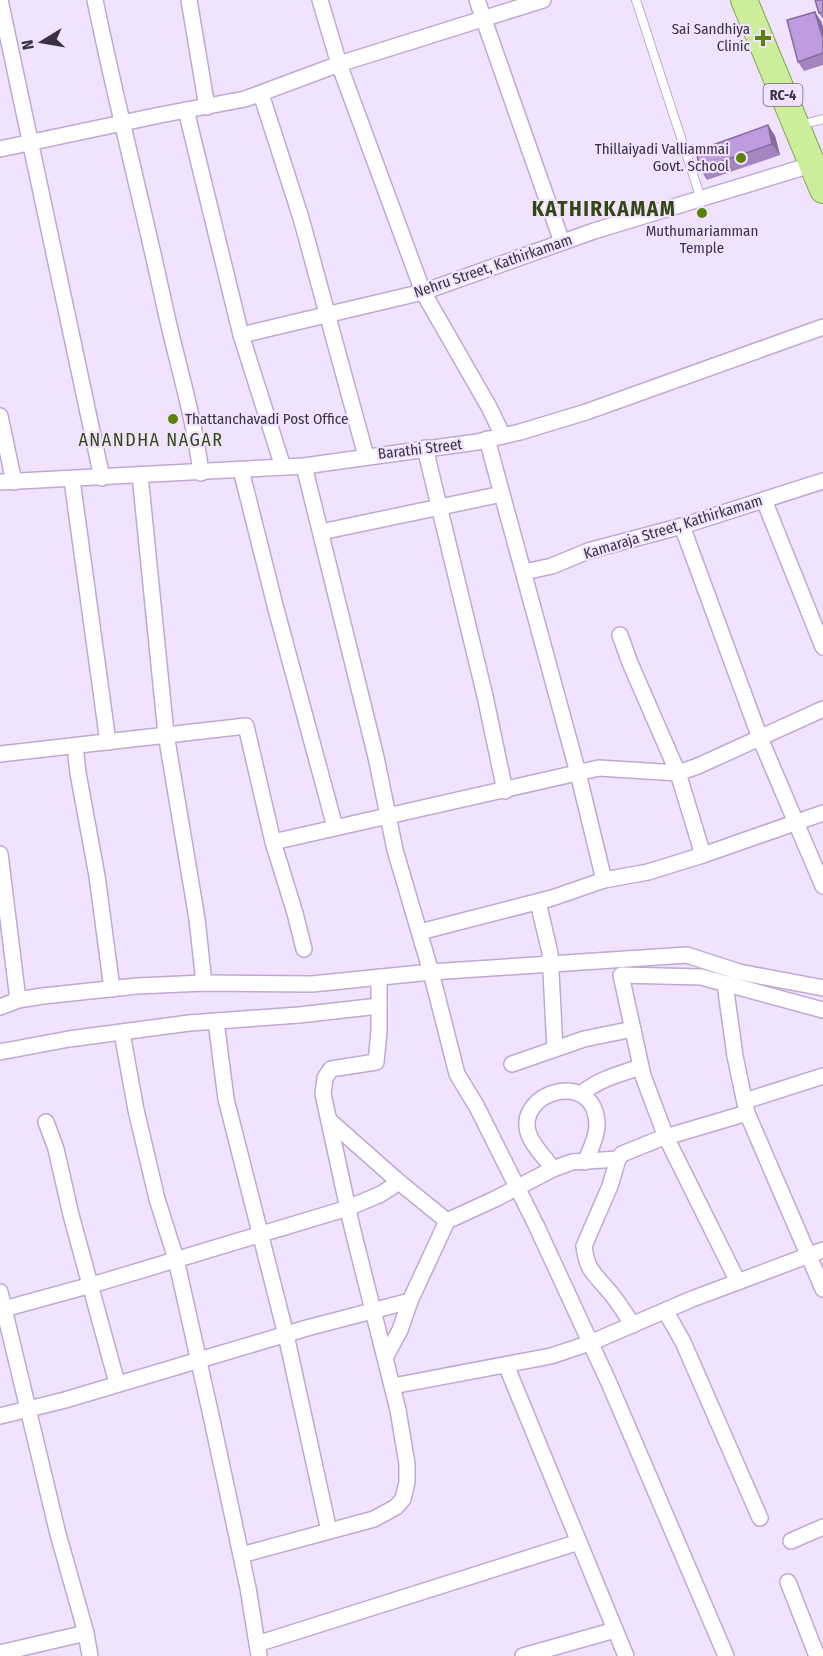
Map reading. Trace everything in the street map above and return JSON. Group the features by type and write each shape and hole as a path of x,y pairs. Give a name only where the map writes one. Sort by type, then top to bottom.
{"main road":[{"name":"RC-4","path":"744,0 823,190"}],"street":[{"path":"0,0 102,477"},
{"path":"95,0 176,357 191,411 201,473"},
{"path":"189,0 207,106"},
{"path":"320,0 339,64 423,292 489,407 503,436"},
{"path":"477,0 562,242"},
{"path":"0,149 245,99 339,64 543,0"},
{"path":"261,94 301,218 366,456"},
{"path":"186,110 242,335 282,467"},
{"name":"Nehru Street, Kathirkamam","path":"242,335 423,292 594,231 812,165"},
{"name":"Barathi Street","path":"7,482 304,466 503,436 586,412 823,327"},
{"path":"0,416 7,482"},
{"path":"487,439 578,773 604,880"},
{"path":"425,448 485,696 505,791"},
{"path":"304,466 376,757 387,817 457,1074 477,1107 518,1187 590,1343 726,1656"},
{"path":"241,470 335,827"},
{"path":"140,475 166,734 197,919 204,983"},
{"path":"72,480 108,741"},
{"name":"Kamaraja Street, Kathirkamam","path":"524,572 552,566 588,551 682,526 823,481"},
{"path":"321,532 502,494"},
{"path":"764,500 823,647"},
{"path":"682,526 760,738 823,886"},
{"path":"620,635 678,773 704,855"},
{"path":"273,842 599,768 678,773 823,709"},
{"path":"0,754 246,726 273,842 304,949"},
{"path":"75,746 97,876 112,989"},
{"path":"420,932 538,902 604,880 648,872 798,824 823,813"},
{"path":"0,854 18,1000"},
{"path":"538,902 551,965 555,1049"},
{"path":"0,1007 18,1000 112,989 204,983 312,984 431,972 687,955 739,972 823,988"},
{"path":"738,1282 666,1137 641,1067 621,975 701,977 823,1010"},
{"path":"241,1555 374,1519 396,1508 403,1499 407,1482 407,1464 393,1386 322,1094 326,1078 331,1070 376,1062 379,977"},
{"path":"725,984 735,1056 746,1107 823,1288"},
{"path":"0,1052 69,1039 216,1021 379,1006"},
{"path":"216,1021 226,1099 285,1335 329,1531"},
{"path":"512,1064 613,1032 633,1029"},
{"path":"122,1033 144,1144 176,1259 241,1555 258,1650 579,1542"},
{"path":"581,1094 608,1076 641,1067"},
{"path":"633,1325 609,1290 591,1273 584,1246 610,1186 618,1159 622,1154 823,1076"},
{"path":"553,1169 529,1135 527,1123 529,1113 535,1103 546,1095 556,1092 567,1091 581,1094 586,1097 592,1107 597,1128 593,1145 585,1162"},
{"path":"328,1120 447,1221"},
{"path":"46,1122 56,1149 117,1383"},
{"path":"386,1356 400,1330 410,1301 447,1221 572,1162 618,1159"},
{"path":"2,1310 348,1208 381,1194 399,1182"},
{"path":"393,1386 551,1356 590,1343 692,1299 823,1250"},
{"path":"0,1292 2,1310 90,1656"},
{"path":"0,1416 65,1400 388,1305 410,1301"},
{"path":"666,1312 683,1342 760,1518"},
{"path":"506,1365 626,1656"},
{"path":"791,1541 823,1527"},
{"path":"788,1582 817,1656"},
{"path":"523,1656 615,1630"},
{"path":"0,1653 86,1633"}],"lane":[{"path":"636,0 701,199"},
{"path":"796,126 823,119"}],"building":[{"path":"815,0 823,0 823,12 819,13"},
{"path":"815,12 823,36 823,53 798,62 787,20"},
{"path":"768,125 772,144 700,169 696,151"}],"place":[{"name":"Sai Sandhiya Clinic","path":"763,38"},
{"name":"Thillaiyadi Valliammai Govt. School","path":"741,158"},
{"name":"Muthumariamman Temple","path":"702,213"},
{"name":"Thattanchavadi Post Office","path":"173,419"}],"district":[{"name":"KATHIRKAMAM","path":"604,209"},
{"name":"ANANDHA NAGAR","path":"151,440"}]}
